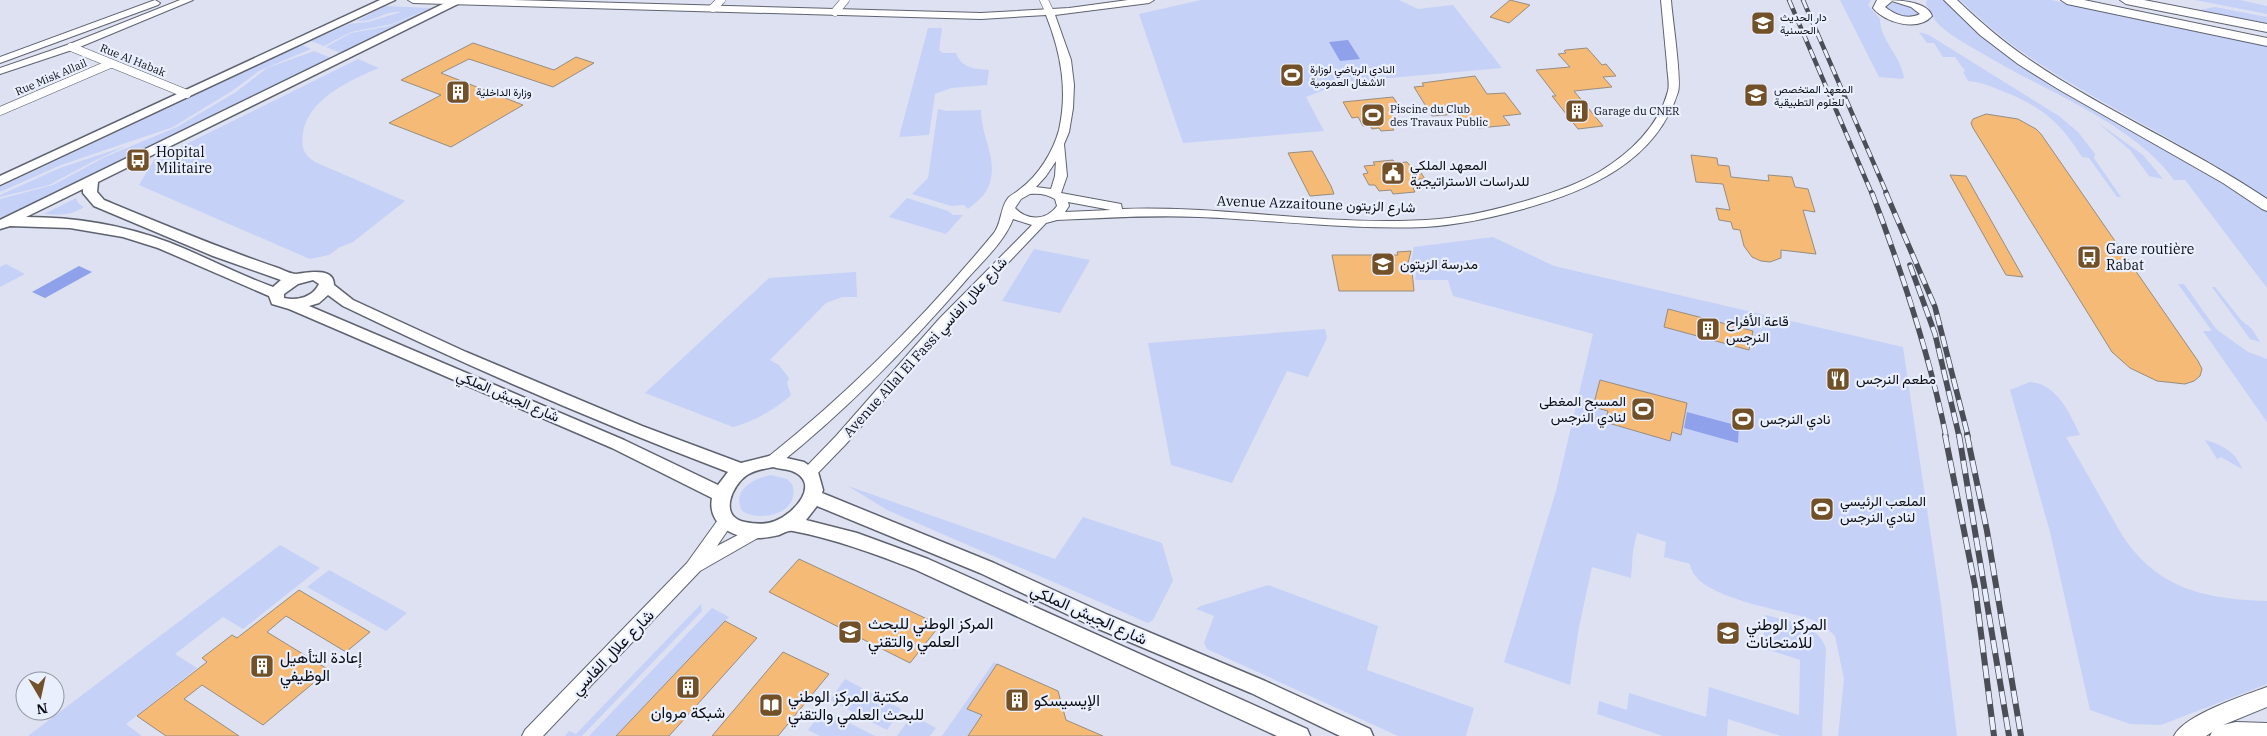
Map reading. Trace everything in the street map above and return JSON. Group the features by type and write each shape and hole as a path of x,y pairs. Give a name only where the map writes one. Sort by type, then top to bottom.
{"highway":[{"path":"1881,1 1879,8 1886,14 1910,20 1926,16 1926,11 1919,3 1898,0"},
{"path":"2066,0 2267,42"},
{"path":"2096,0 2267,35"},
{"path":"2126,0 2267,28"},
{"path":"1951,1 1995,39 2038,70 2231,182 2267,206"},
{"path":"2186,736 2214,718 2267,698"},
{"path":"2222,736 2236,732 2267,733"}],"main road":[{"path":"0,181 389,0"},
{"path":"3,223 459,1"},
{"path":"91,180 90,193 99,203 218,253 294,279"},
{"path":"3,223 72,223 136,236 163,245 244,282 276,293 294,279"},
{"name":"شارع الجيش الملكي","path":"294,279 312,275 320,276 325,279 326,287 348,303 460,356 636,430 742,470"},
{"path":"293,305 316,297 326,287"},
{"name":"شارع الجيش الملكي","path":"276,293 277,302 293,305 618,444 720,494"},
{"path":"773,461 787,462 800,466 809,473 813,480 813,497 805,511 790,523 774,529 745,530 726,521 721,513 719,504 720,494 732,477 742,470 757,464 773,461"},
{"name":"شارع الجيش الملكي","path":"813,497 987,568 1101,621 1258,687 1362,736"},
{"name":"شارع الجيش الملكي","path":"790,523 857,540 921,564 1299,736"}],"street":[{"path":"1,59 163,0"},
{"path":"0,71 70,47 188,0"},
{"path":"413,0 972,16 1050,13 1149,0"},
{"path":"713,8 720,0"},
{"path":"835,12 845,0"},
{"path":"1044,0 1059,35 1067,75 1067,125 1060,146 1042,175 1024,192 1012,200 1010,209 1018,218 1042,221 1056,216 1063,206 1057,195 1062,166 1060,146"},
{"name":"Avenue Azzaitoune شارع الزيتون","path":"1056,216 1148,212 1317,222 1413,223 1464,219 1484,215 1513,208 1575,188 1602,175 1628,158 1646,142 1658,126 1670,102 1674,89 1666,0"},
{"name":"Rue Al Habak","path":"70,47 187,94"},
{"name":"Rue Misk Allail","path":"0,111 110,64"},
{"path":"1024,192 1040,190 1057,195"},
{"name":"Avenue Azzaitoune شارع الزيتون","path":"1057,195 1148,212"},
{"name":"Avenue Allal El Fassi شارع علال الفاسي","path":"773,461 821,423 901,344 999,234 1006,222 1010,209"},
{"name":"Avenue Allal El Fassi شارع علال الفاسي","path":"809,473 841,440 944,322 1042,221"},
{"name":"شارع علال الفاسي","path":"532,736 693,568 726,521"},
{"name":"شارع علال الفاسي","path":"693,568 757,531"}],"shaded area":[{"name":"النادي الرياضي لوزارة الاشغال العمومية","path":"1201,0 1399,0 1418,9 1453,5 1502,68 1345,82 1306,97 1324,131 1183,143 1139,14"},
{"path":"1840,0 1871,0 1868,5 1880,19 1883,34 1902,69 1904,77 1902,79 1879,77"},
{"path":"1927,0 1944,0 1976,30 2110,117 2256,202 2267,211 2267,288 2185,180 2174,180 2157,160 2112,125 1951,35 1935,20 1926,4"},
{"path":"1960,0 2051,0 2267,44 2267,199 2208,161 2057,75 1993,30"},
{"path":"2195,0 2240,0 2267,6 2267,14"},
{"path":"1889,2 1907,4 1920,13 1911,17 1897,15 1884,8"},
{"path":"2165,4 2200,10 2215,7 2267,17 2267,27"},
{"path":"385,6 431,8 392,24 351,32 324,46 311,41 349,24 368,22 401,12 357,21"},
{"path":"422,14 341,53 326,47 351,33 390,26"},
{"path":"928,28 942,28 939,50 943,53 956,53 965,65 989,70 987,85 951,88 935,94 929,135 899,137"},
{"path":"1919,32 1929,35 2059,116 2078,132 2095,154 2094,158 2121,197 2117,197 2089,158 2082,157 2066,134 2048,116 2016,97 1985,84 1968,81 1963,72 1965,71 1955,57 1943,57 1934,43 1927,43"},
{"path":"302,45 311,49 259,71 232,91 173,127 61,165 0,192 0,187"},
{"path":"314,51 331,58 0,220 0,199 53,185 105,157 177,127 236,92 267,68"},
{"path":"358,59 379,68 356,78 332,92 322,101 313,110 307,121 302,138 305,153 315,162 405,201 353,242 340,247 329,255 310,259 139,185 154,160"},
{"path":"938,109 947,111 981,110 991,160 991,180 985,193 968,209 964,205 951,206 912,194 928,178"},
{"path":"2097,122 2143,155 2163,179 2149,176 2130,150"},
{"path":"126,146 49,185 0,197 0,195 60,168"},
{"path":"76,198 78,203 84,207 79,210 65,214 44,214"},
{"path":"907,198 948,211 953,215 963,215 946,234 889,217"},
{"name":"نادي النرجس","path":"1493,237 1554,266 1903,347 1941,604 1957,736 1838,736 1844,679 1835,636 1813,620 1742,601 1707,586 1695,576 1690,564 1664,557 1666,542 1637,533 1633,551 1631,578 1592,567 1579,627 1570,685 1504,662 1556,491 1593,334 1453,296 1448,280 1415,280 1416,273 1410,267 1414,247"},
{"path":"1034,249 1090,260 1060,313 1002,301"},
{"path":"6,264 25,274 0,287 0,267"},
{"path":"856,272 857,297 842,297 826,303 770,360 779,365 789,378 787,383 791,395 764,414 733,427 645,393 769,278"},
{"path":"2178,284 2184,284 2216,329 2248,352 2267,359 2267,422 2203,331 2212,331"},
{"path":"2212,287 2215,287 2241,320 2252,329 2260,342 2250,339"},
{"path":"1325,329 1327,338 1308,377 1287,371 1232,483 1171,465 1148,343"},
{"path":"2030,382 2039,384 2055,393 2067,409 2080,435 2066,437 2122,535 2136,554 2151,568 2168,580 2204,594 2224,598 2267,601 2267,684 2161,725 2130,724 2090,710 2050,532 2010,390"},
{"path":"2205,440 2228,450 2240,463 2242,469 2221,457 2217,459"},
{"path":"771,475 787,479 792,484 794,494 791,502 778,513 769,515 759,516 742,511 739,504 740,497 746,486 751,482"},
{"path":"848,486 1055,559 1083,517 1162,543 1173,581 1153,620 1148,623 887,510"},
{"path":"280,545 320,568 243,629 223,617 175,654 197,668 126,724 142,736 28,736 48,721 65,721 65,708"},
{"path":"329,570 407,613 386,631 307,587"},
{"path":"1268,585 1378,626 1367,670 1474,708 1466,736 1398,736 1207,649 1204,643 1214,616 1196,609"},
{"path":"701,604 702,611 582,736 565,736 569,731 576,734"},
{"path":"712,608 729,617 616,736 589,736"},
{"path":"1765,615 1792,622 1809,629 1817,634 1826,649 1822,736 1781,736 1728,719 1727,736 1663,736 1597,714 1599,701 1627,710 1629,693 1706,717 1709,687 1799,715 1800,660 1763,648"},
{"path":"994,662 997,664 967,709 982,715 968,736 942,736"},
{"path":"845,679 901,709 887,730 830,700"},
{"path":"823,710 875,736 820,736 808,730"},
{"path":"912,715 936,728 930,736 897,736"}],"water":[{"path":"1348,40 1360,59 1340,61 1329,42"},
{"path":"79,266 92,272 45,298 32,292"},
{"path":"1687,412 1739,426 1738,443 1684,428"}],"building":[{"path":"1510,0 1530,5 1509,23 1490,17"},
{"name":"وزارة الداخلية","path":"473,43 554,70 576,57 594,63 553,87 469,59 441,73 523,105 451,147 389,123 441,95 401,80"},
{"path":"1587,48 1602,65 1606,64 1616,76 1603,77 1612,87 1574,91 1603,126 1578,129 1552,96 1556,96 1536,70 1570,67 1558,54 1566,53 1564,51 1566,50"},
{"path":"1475,76 1487,94 1505,93 1521,114 1503,116 1510,125 1479,128 1464,122 1458,114 1432,116 1414,87 1424,86 1422,83"},
{"name":"Piscine du Club des Travaux Public","path":"1393,97 1403,112 1394,113 1402,126 1392,127 1394,130 1381,131 1379,128 1372,129 1370,125 1363,126 1358,117 1352,118 1343,102"},
{"name":"Gare routière Rabat","path":"1986,114 2018,119 2041,134 2198,361 2202,369 2200,376 2194,381 2185,384 2157,381 2130,368 2112,352 1973,128 1971,123 1973,119"},
{"path":"1312,151 1334,194 1310,196 1288,153"},
{"path":"1691,155 1717,158 1718,165 1729,166 1731,177 1769,181 1768,175 1792,177 1795,187 1808,189 1815,212 1803,210 1816,254 1781,250 1781,258 1770,262 1752,257 1744,246 1740,230 1733,229 1731,222 1719,220 1716,208 1730,210 1723,184 1696,182"},
{"path":"1393,160 1395,163 1407,162 1411,167 1417,167 1425,179 1419,179 1424,187 1413,188 1415,192 1393,194 1391,190 1379,191 1375,185 1369,185 1363,174 1368,173 1364,166 1375,165 1373,162"},
{"path":"1950,175 1966,176 2023,277 2006,275"},
{"name":"مدرسة الزيتون","path":"1411,251 1407,267 1412,271 1414,291 1339,291 1332,255 1398,255 1397,252"},
{"name":"قاعة الأفراح النرجس","path":"1668,309 1753,331 1749,350 1664,327"},
{"name":"المسبح المغطى لنادي النرجس","path":"1600,380 1687,403 1681,435 1672,432 1670,441 1605,422 1608,411 1593,407"},
{"path":"799,559 940,625 910,663 769,592"},
{"name":"إعادة التأهيل الوظيفي","path":"299,590 370,632 346,652 286,616 267,632 329,670 263,725 202,685 184,699 239,736 166,736 137,716 207,662 202,658 232,635 237,638"},
{"name":"شبكة مروان","path":"725,621 757,638 669,736 616,736"},
{"name":"مكتبة المركز الوطني للبحث العلمي والتقني","path":"783,652 829,674 778,736 712,736"},
{"name":"اﻹيسيسكو","path":"997,664 1058,691 1066,720 1103,736 968,736 982,715 967,709"}],"railway":[{"path":"1789,0 1872,194"},
{"path":"1803,0 1887,194"},
{"path":"1872,193 1914,313 1946,436"},
{"path":"1886,193 1935,307 1968,436"},
{"path":"1910,265 1935,334 1959,436"},
{"path":"1945,435 1975,586 1994,736"},
{"path":"1959,435 2009,736"},
{"path":"1967,435 1987,531 2021,736"}],"place":[{"name":"دار الحديث الحسنية","path":"1763,23"},
{"name":"النادي الرياضي لوزارة الاشغال العمومية","path":"1292,75"},
{"name":"وزارة الداخلية","path":"458,92"},
{"name":"المعهد المتخصص للعلوم التطبيقية","path":"1756,95"},
{"name":"Garage du CNER","path":"1577,111"},
{"name":"Piscine du Club des Travaux Public","path":"1373,115"},
{"name":"Hopital Militaire","path":"138,160"},
{"name":"المعهد الملكي للدراسات الاستراتيجية","path":"1393,173"},
{"name":"Gare routière Rabat","path":"2089,257"},
{"name":"مدرسة الزيتون","path":"1383,264"},
{"name":"قاعة الأفراح النرجس","path":"1708,329"},
{"name":"مطعم النرجس","path":"1838,379"},
{"name":"المسبح المغطى لنادي النرجس","path":"1643,409"},
{"name":"نادي النرجس","path":"1743,419"},
{"name":"الملعب الرئيسي لنادي النرجس","path":"1822,509"},
{"name":"المركز الوطني للبحث العلمي والتقني","path":"850,632"},
{"name":"المركز الوطني للامتحانات","path":"1728,633"},
{"name":"إعادة التأهيل الوظيفي","path":"262,666"},
{"name":"شبكة مروان","path":"688,687"},
{"name":"اﻹيسيسكو","path":"1017,700"},
{"name":"مكتبة المركز الوطني للبحث العلمي والتقني","path":"771,705"}]}
